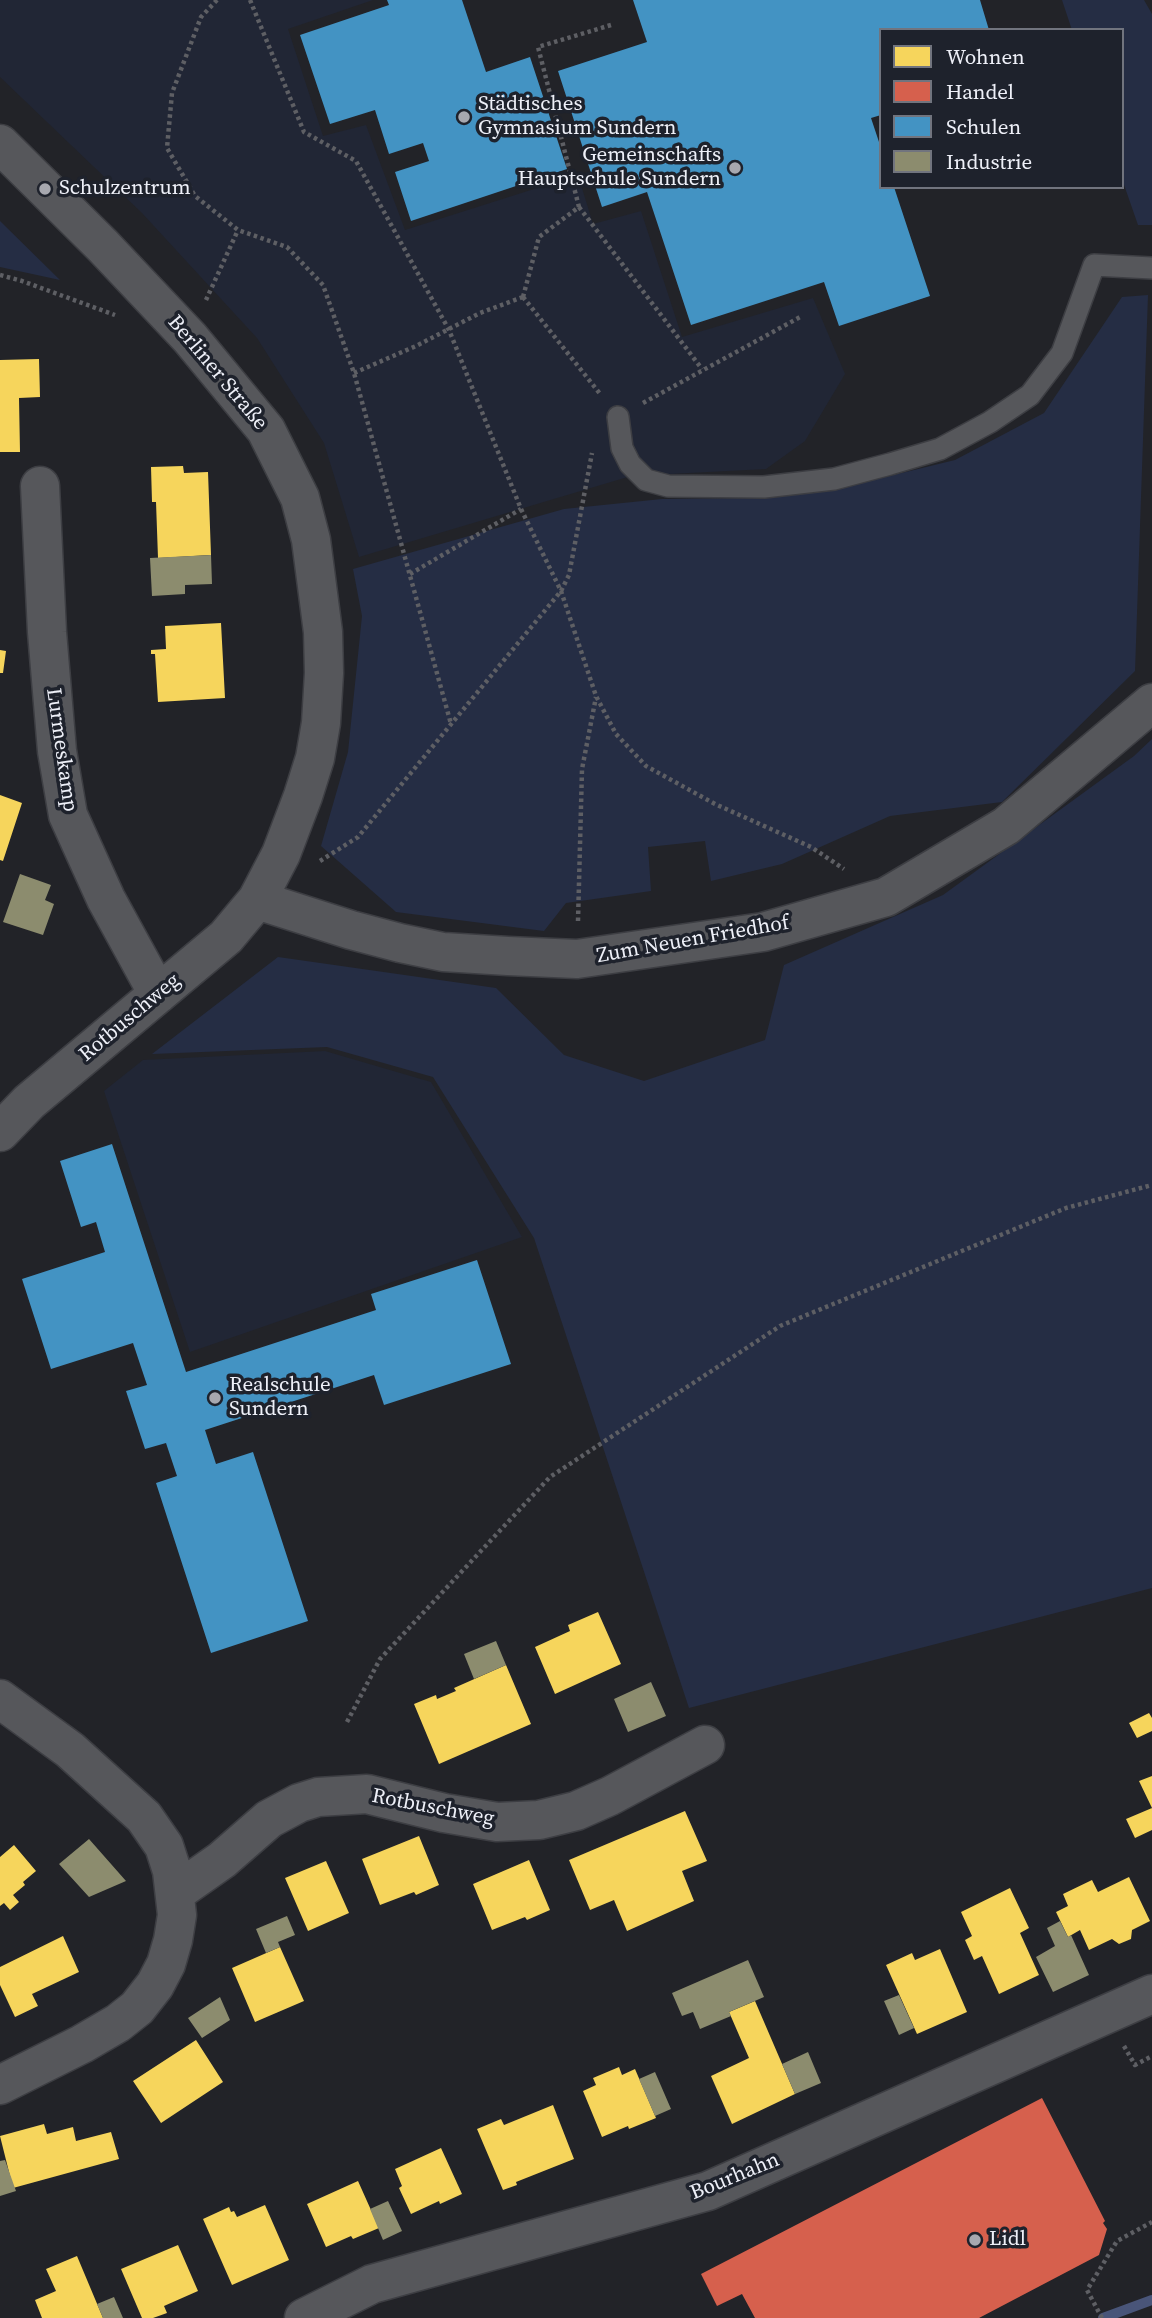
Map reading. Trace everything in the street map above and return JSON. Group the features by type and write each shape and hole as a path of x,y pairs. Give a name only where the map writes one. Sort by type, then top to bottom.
{"street":[{"name":"Berliner Straße","path":"0,144 103,246 190,338 266,430 300,498 311,540 323,632 321,723 303,796 281,854 257,900"},
{"name":"Lurmeskamp","path":"40,486 57,751 68,815 106,899 158,994"},
{"name":"Zum Neuen Friedhof","path":"257,900 351,930 443,952 577,959 763,932 886,897 1006,826 1152,703"},
{"name":"Rotbuschweg","path":"0,1132 29,1102 226,937 257,900"},
{"path":"0,1699 70,1750 144,1817 164,1846 175,1893 177,1915 166,1964 155,1985 136,2008 118,2023 82,2045 0,2085"},
{"name":"Rotbuschweg","path":"175,1893 222,1860 270,1819 299,1803 318,1797 367,1794 444,1813 497,1822 539,1820 576,1811 610,1796 705,1745"},
{"name":"Bourhahn","path":"304,2318 372,2284 708,2191 1152,1994"}],"lane":[{"path":"618,417 622,448 630,464 646,480 668,486 764,487 834,479 879,467 940,449 990,422 1030,395 1062,353 1094,265 1152,268"}],"path":[{"path":"217,0 201,17 173,93 167,148 194,197 238,230 287,247 323,285 354,373 451,724"},
{"path":"250,0 304,132 356,161 449,330 521,509 561,591 596,696 615,734 646,766 715,804 811,848 886,897"},
{"path":"611,25 538,47 579,207 702,369"},
{"path":"523,297 540,237 579,207"},
{"path":"218,273 238,230"},
{"path":"0,275 120,317"},
{"path":"354,373 480,313 523,297"},
{"path":"523,297 618,417"},
{"path":"358,837 561,591 569,575 591,455 600,432 618,417 802,316"},
{"path":"410,574 521,509"},
{"path":"577,959 582,769 596,696"},
{"path":"347,1721 380,1659 550,1477 780,1326 1066,1208 1152,1185"},
{"path":"1132,2061 1135,2065 1152,2056"},
{"path":"1102,2318 1087,2290 1117,2241 1152,2222"}],"shaded area":[{"path":"0,0 373,0 288,29 323,136 366,125 405,230 578,175 593,224 641,211 682,337 813,298 845,374 805,441 766,469 631,476 359,557 324,443 257,338 142,213 0,77"},
{"path":"1062,0 1144,0 1152,14 1152,225 1138,225 1124,185 1124,28 1071,28"},
{"path":"0,221 60,280 0,267"},
{"path":"1148,295 1135,671 1002,802 890,816 782,864 711,881 705,841 648,847 651,891 566,903 544,931 396,912 321,846 348,752 362,616 353,569 564,509 662,499 770,498 832,490 955,460 1044,413 1122,297"},
{"path":"1152,739 1152,1588 689,1708 534,1238 433,1077 327,1047 152,1054 278,957 496,988 564,1055 644,1081 765,1040 784,965 943,895 1134,756"},
{"path":"325,1051 431,1082 522,1237 190,1352 104,1091 143,1060"}],"building: Wohnen":[{"path":"39,359 40,397 19,398 20,452 0,452 0,360"},
{"path":"183,466 184,473 208,472 211,555 158,558 156,502 152,502 151,467"},
{"path":"221,623 225,698 158,702 155,654 151,654 151,650 166,649 165,626"},
{"path":"0,650 6,651 3,673 0,673"},
{"path":"0,795 22,803 3,861 0,860"},
{"path":"598,1612 621,1664 555,1694 535,1647 570,1631 568,1625"},
{"path":"506,1665 531,1724 439,1764 414,1704 456,1691 454,1688"},
{"path":"1149,1713 1152,1718 1152,1731 1137,1738 1129,1723"},
{"path":"1152,1776 1152,1808 1139,1781"},
{"path":"1152,1808 1152,1830 1135,1838 1126,1819"},
{"path":"685,1811 707,1861 682,1871 694,1901 627,1931 614,1900 590,1910 569,1860"},
{"path":"419,1836 439,1885 380,1905 362,1859"},
{"path":"14,1845 36,1871 13,1895 19,1902 10,1910 4,1903 0,1906 0,1857"},
{"path":"529,1860 550,1910 492,1930 473,1884"},
{"path":"326,1861 349,1913 308,1931 285,1878"},
{"path":"1129,1877 1150,1921 1132,1930 1131,1939 1119,1944 1112,1939 1089,1950 1080,1930 1068,1937 1056,1912 1068,1906 1063,1894 1092,1880 1098,1892"},
{"path":"1010,1888 1029,1928 1020,1933 1039,1975 999,1994 982,1956 974,1960 965,1940 972,1936 961,1912"},
{"path":"63,1936 79,1972 32,1994 38,2006 15,2017 0,1985 0,1967"},
{"path":"280,1947 304,2001 255,2022 232,1968"},
{"path":"940,1949 967,2012 917,2034 886,1965 912,1953 915,1960"},
{"path":"755,2001 795,2094 732,2124 711,2076 749,2058 729,2012"},
{"path":"196,2040 223,2082 161,2123 133,2081"},
{"path":"619,2067 622,2075 635,2069 656,2118 602,2137 583,2091 596,2085 593,2078"},
{"path":"553,2105 574,2159 516,2182 517,2185 503,2190 477,2129 501,2119 504,2125"},
{"path":"44,2124 47,2134 73,2127 76,2141 111,2132 119,2159 13,2188 0,2136"},
{"path":"441,2148 462,2194 411,2214 399,2188 402,2186 395,2169"},
{"path":"358,2181 379,2228 326,2247 307,2204"},
{"path":"265,2205 289,2260 232,2285 203,2219 229,2207 237,2217"},
{"path":"178,2245 198,2291 164,2306 167,2313 153,2318 142,2318 121,2269"},
{"path":"77,2256 103,2318 42,2318 35,2300 56,2291 46,2269"}],"building: Handel":[{"path":"1042,2098 1105,2221 1103,2223 1107,2229 1099,2255 979,2318 755,2318 742,2294 717,2306 701,2274"}],"building: Schulen":[{"name":"Städtisches Gymnasium Sundern","path":"387,0 462,0 486,72 530,57 567,169 411,221 395,172 429,161 423,143 389,154 375,110 330,124 300,35 389,5"},
{"name":"Gemeinschafts Hauptschule Sundern","path":"633,0 980,0 988,28 879,28 879,116 871,118 879,142 879,189 895,189 930,296 839,326 824,282 691,325 647,192 602,207 558,71 647,42"},
{"name":"Realschule Sundern","path":"112,1144 186,1372 376,1310 371,1294 477,1260 511,1364 384,1405 374,1375 205,1430 216,1464 253,1452 308,1621 211,1653 156,1483 177,1476 166,1443 145,1449 126,1391 147,1385 133,1343 51,1369 22,1279 105,1252 96,1222 81,1227 60,1161"}],"building: Industrie":[{"path":"211,555 212,584 185,585 185,594 152,596 150,558"},
{"path":"20,874 51,885 45,900 54,904 43,935 3,922"},
{"path":"496,1641 506,1665 474,1679 464,1654"},
{"path":"651,1682 666,1716 628,1732 614,1699"},
{"path":"89,1839 126,1881 89,1897 59,1864"},
{"path":"287,1916 295,1935 278,1942 280,1947 266,1953 256,1929"},
{"path":"1060,1921 1068,1937 1071,1935 1089,1975 1053,1992 1036,1957 1055,1946 1047,1928"},
{"path":"748,1960 764,1997 729,2012 731,2016 700,2029 693,2012 682,2016 672,1993"},
{"path":"899,1995 914,2028 899,2035 884,2001"},
{"path":"220,1997 230,2020 202,2038 188,2018"},
{"path":"808,2052 821,2083 795,2094 782,2064"},
{"path":"655,2072 671,2109 655,2116 639,2079"},
{"path":"5,2160 16,2191 0,2196 0,2161"},
{"path":"388,2201 402,2231 383,2240 370,2209"},
{"path":"114,2297 123,2318 103,2318 97,2304"}],"waterway":[{"path":"1103,2318 1152,2300"}],"place":[{"name":"Städtisches Gymnasium Sundern","path":"464,117"},
{"name":"Gemeinschafts Hauptschule Sundern","path":"735,168"},
{"name":"Schulzentrum","path":"45,189"},
{"name":"Realschule Sundern","path":"215,1398"},
{"name":"Lidl","path":"975,2240"}]}
